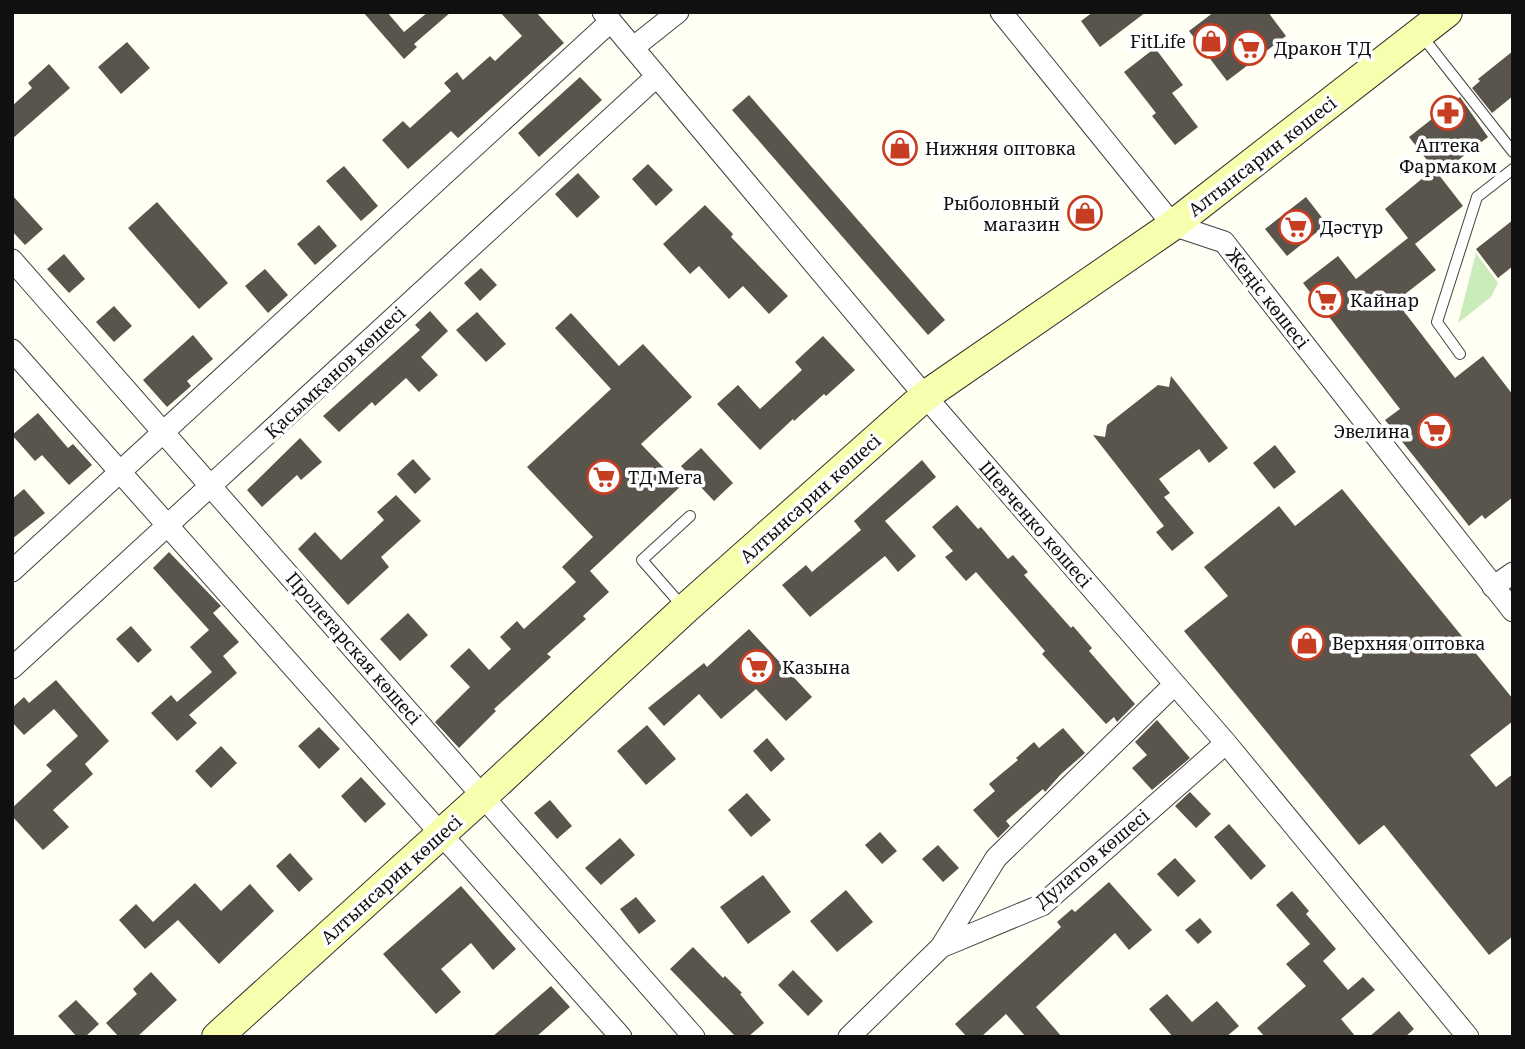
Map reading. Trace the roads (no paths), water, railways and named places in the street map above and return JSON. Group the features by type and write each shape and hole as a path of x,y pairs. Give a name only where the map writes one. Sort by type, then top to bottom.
{"street":[{"path":"634,47 678,12"},
{"path":"1001,12 1173,225"},
{"name":"Алтынсарин көшесі","path":"217,1037 484,796 685,609 925,396 1173,225 1447,12"},
{"path":"12,571 607,17"},
{"name":"Шевченко көшесі","path":"607,17 925,396 1226,743 1468,1037"},
{"name":"Қасымқанов көшесі","path":"12,668 657,76"},
{"name":"Жеңіс көшесі","path":"1173,225 1224,243 1513,611"},
{"name":"Пролетарская көшесі","path":"12,260 694,1037"},
{"path":"12,350 621,1037"},
{"path":"1493,587 1513,573"},
{"name":"Дулатов көшесі","path":"849,1037 941,947 996,858 1174,685"},
{"name":"Дулатов көшесі","path":"941,947 1042,905 1226,743"}],"lane":[{"path":"1420,33 1513,152"},
{"path":"1460,354 1437,322 1477,197 1513,169"},
{"path":"685,609 642,560 690,516"}],"place":[{"name":"FitLife","path":"1211,41"},
{"name":"Дракон ТД","path":"1249,48"},
{"name":"Аптека Фармаком","path":"1448,113"},
{"name":"Нижняя оптовка","path":"900,148"},
{"name":"Рыболовный магазин","path":"1085,213"},
{"name":"Дәстүр","path":"1296,227"},
{"name":"Кайнар","path":"1326,300"},
{"name":"Эвелина","path":"1435,431"},
{"name":"ТД Мега","path":"604,477"},
{"name":"Верхняя оптовка","path":"1307,643"},
{"name":"Казына","path":"757,667"}]}
